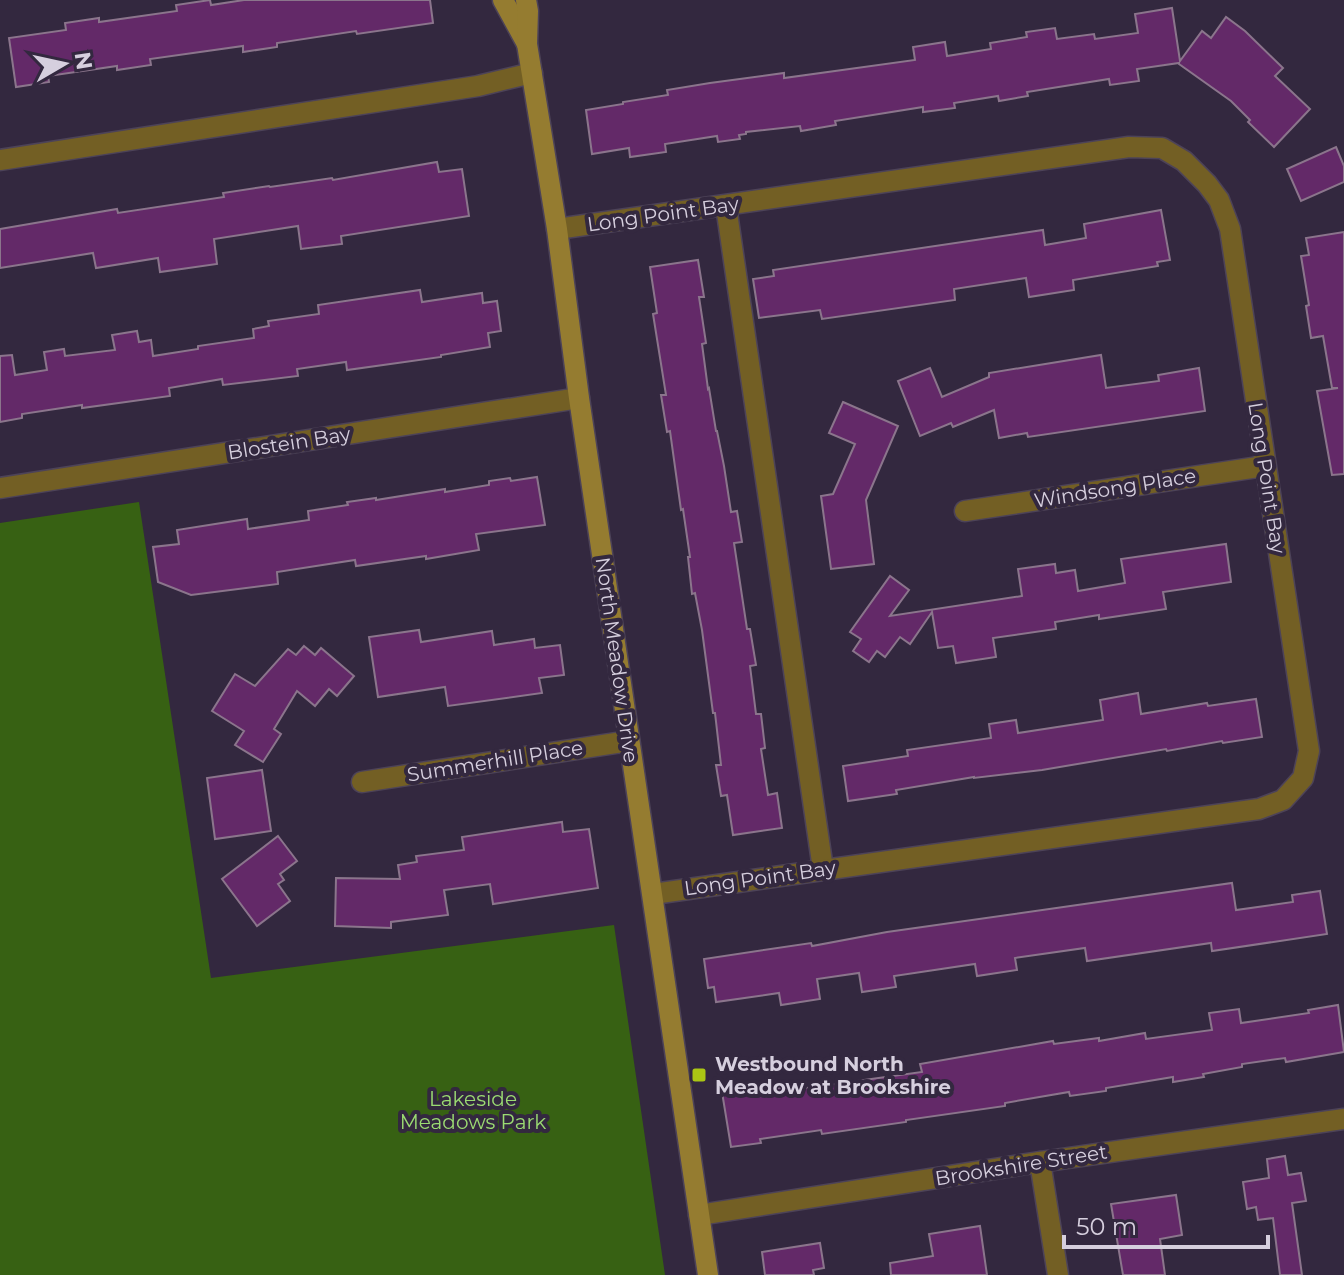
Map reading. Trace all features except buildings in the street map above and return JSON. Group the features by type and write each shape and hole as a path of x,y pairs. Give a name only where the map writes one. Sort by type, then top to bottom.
{"street":[{"name":"North Meadow Drive","path":"503,0 527,44"},
{"name":"North Meadow Drive","path":"526,0 527,44 557,229 708,1275"},
{"path":"0,160 478,86 532,73"},
{"name":"Long Point Bay","path":"557,229 1129,147 1162,148 1184,161 1219,200 1230,229 1309,751 1303,778 1283,800 1259,809 653,894"},
{"path":"726,206 823,869"},
{"name":"Blostein Bay","path":"0,488 579,398"},
{"name":"Windsong Place","path":"965,511 1265,466"},
{"name":"Summerhill Place","path":"362,782 629,741"},
{"name":"Brookshire Street","path":"699,1215 1344,1119"},
{"path":"1040,1162 1058,1275"}],"green space":[{"name":"Lakeside Meadows Park","path":"139,502 211,978 614,925 665,1275 0,1275 0,523"}],"place":[{"name":"Westbound North Meadow at Brookshire","path":"699,1075"}]}
